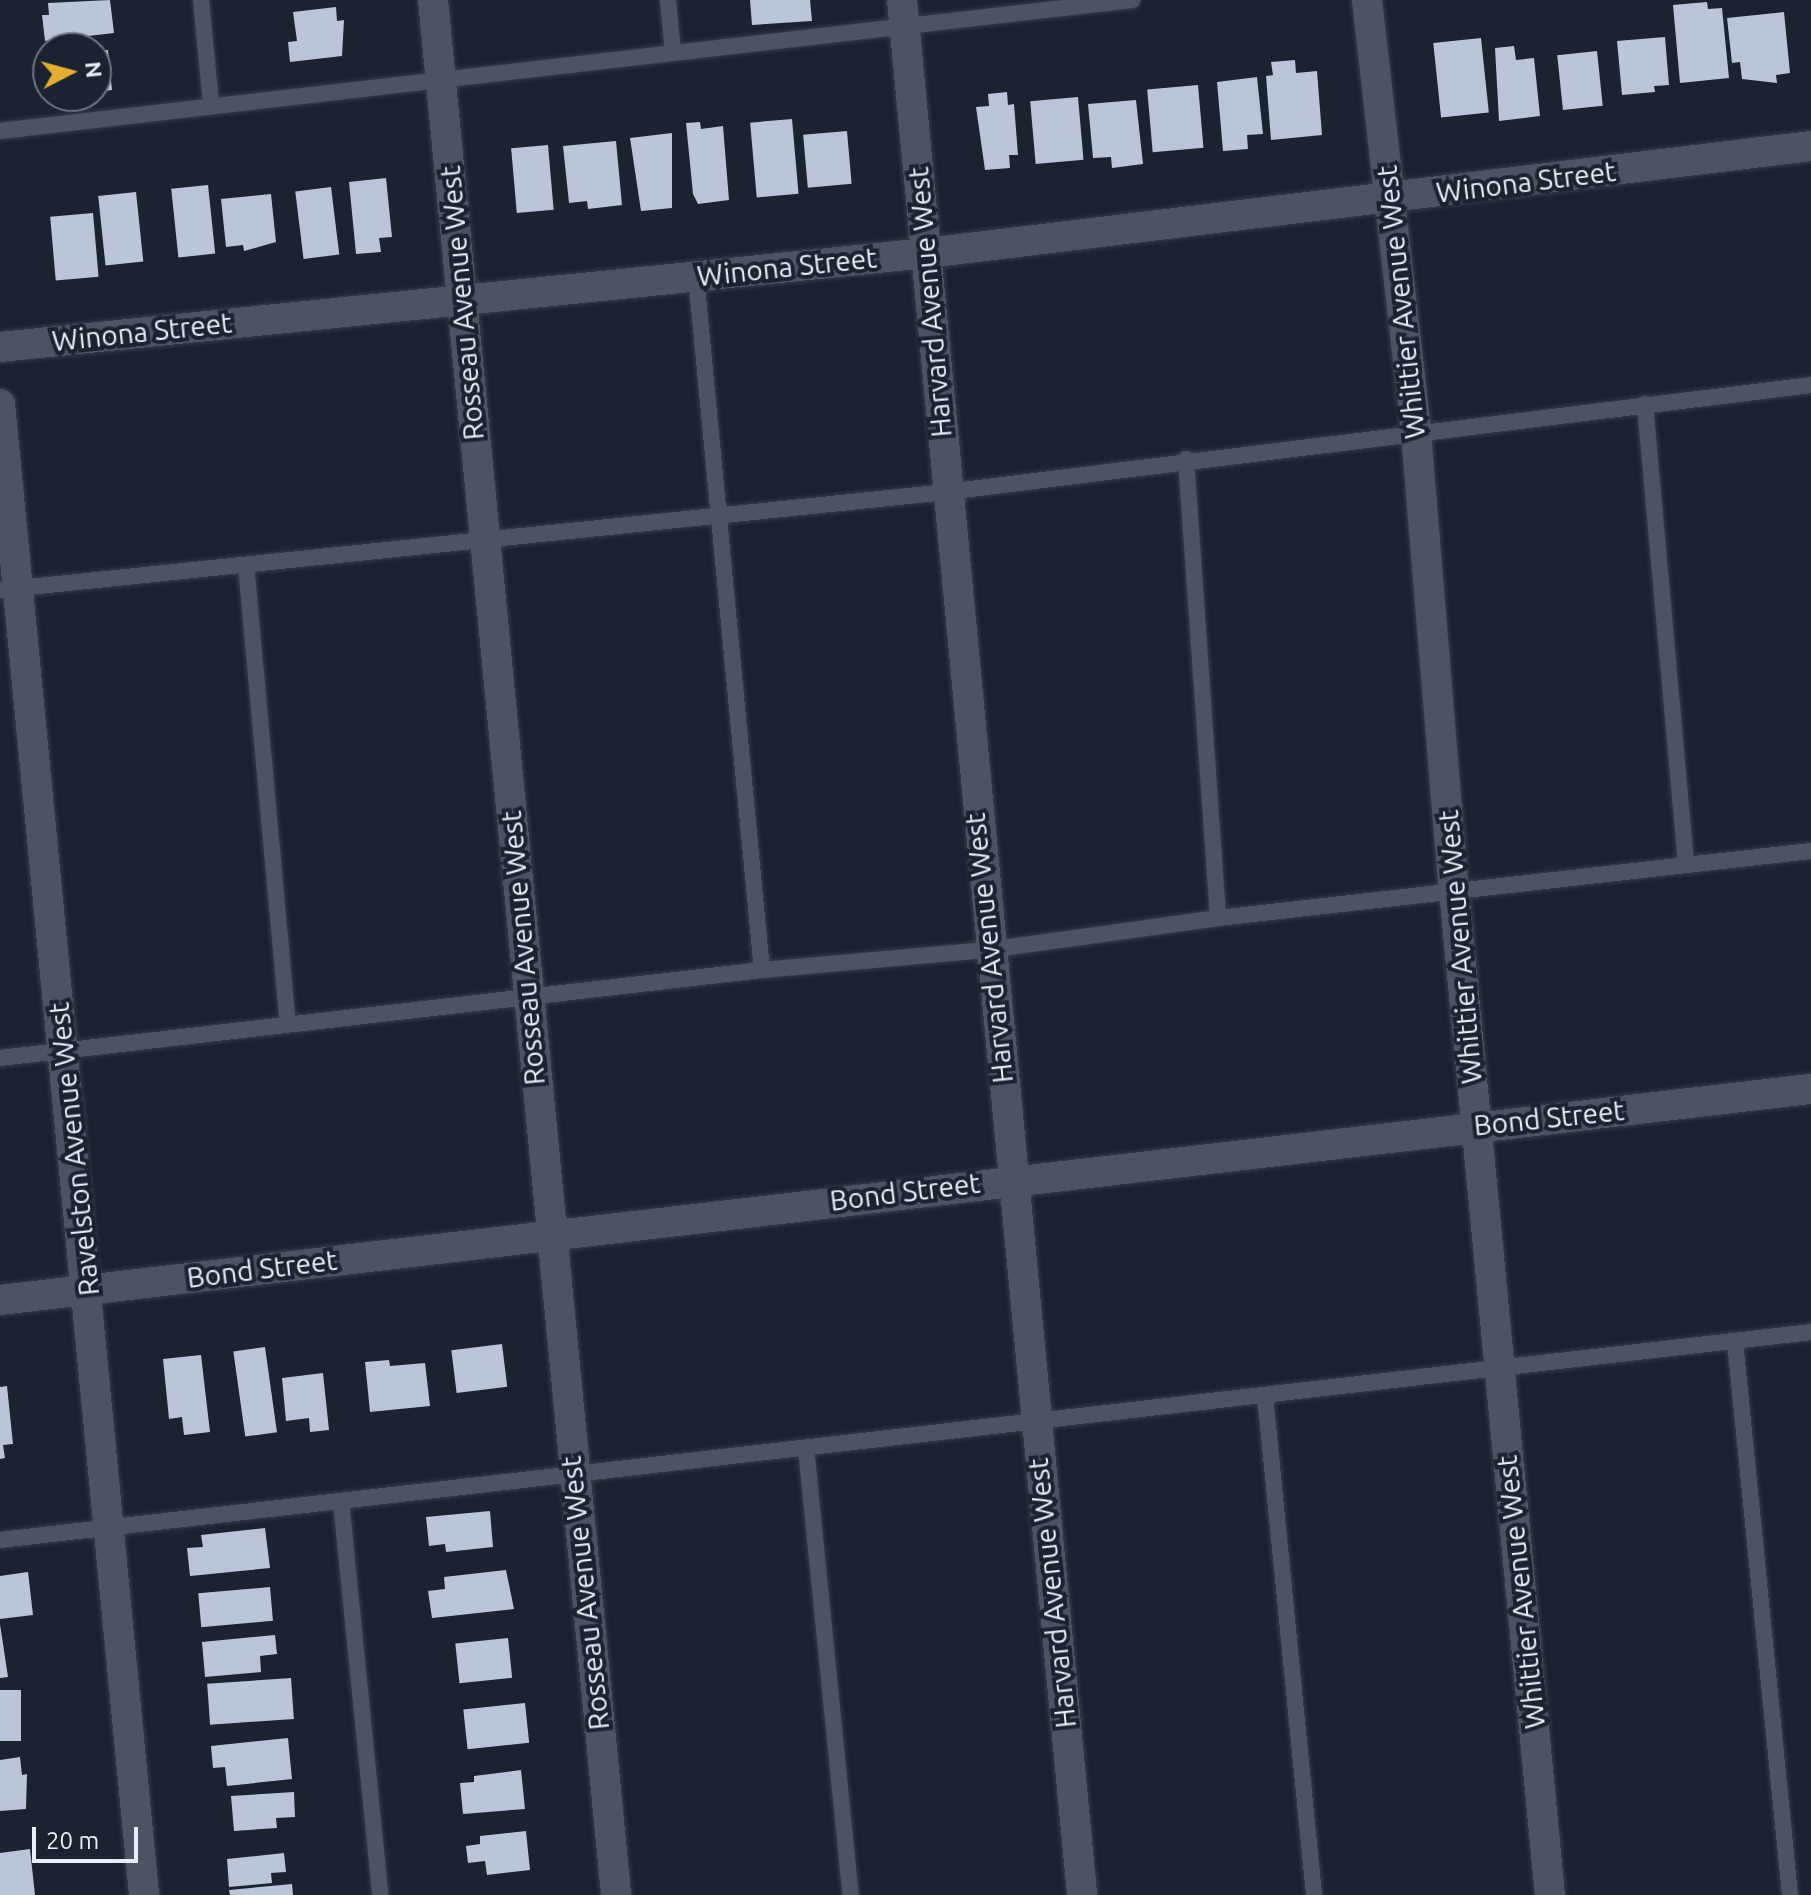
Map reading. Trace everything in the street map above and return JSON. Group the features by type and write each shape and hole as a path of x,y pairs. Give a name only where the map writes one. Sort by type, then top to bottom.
{"street":[{"name":"Rosseau Avenue West","path":"433,0 616,1895"},
{"name":"Whittier Avenue West","path":"1367,0 1416,432 1454,891 1550,1895"},
{"name":"Harvard Avenue West","path":"903,14 988,950 1082,1895"},
{"name":"Winona Street","path":"0,347 927,253 1390,200 1811,146"},
{"name":"Ravelston Avenue West","path":"0,404 9,590 64,1050 112,1527 144,1895"},
{"name":"Bond Street","path":"0,1300 1012,1179 1811,1089"}],"lane":[{"path":"201,0 211,103"},
{"path":"668,0 673,53"},
{"path":"0,131 211,103 441,82 673,53 903,14 1130,0"},
{"path":"696,276 716,515 762,970"},
{"path":"9,590 946,492 1186,459 1811,385"},
{"path":"1645,404 1686,864"},
{"path":"1186,459 1218,918"},
{"path":"246,565 288,1024"},
{"path":"0,1058 762,970 988,950 1218,918 1811,851"},
{"path":"0,1540 573,1473 1035,1424 1811,1332"},
{"path":"1735,1341 1790,1895"},
{"path":"1265,1395 1314,1895"},
{"path":"806,1448 851,1895"},
{"path":"341,1501 380,1895"}],"building":[{"path":"110,0 114,33 44,32 42,15 49,15 48,3"},
{"path":"750,0 810,0 812,21 752,25"},
{"path":"1707,2 1708,9 1722,8 1729,78 1680,83 1673,5"},
{"path":"336,7 337,21 344,20 342,56 290,62 288,42 297,41 293,12"},
{"path":"1784,12 1790,73 1776,75 1777,83 1742,79 1740,62 1732,63 1727,18"},
{"path":"1665,37 1669,85 1654,86 1655,92 1622,95 1617,41"},
{"path":"1481,38 1489,113 1441,118 1433,43"},
{"path":"1514,46 1516,60 1534,58 1540,116 1499,121 1495,48"},
{"path":"1597,51 1603,106 1563,110 1557,55"},
{"path":"1295,60 1296,73 1317,71 1322,135 1271,140 1266,76 1273,75 1271,62"},
{"path":"1257,77 1263,134 1247,135 1248,149 1223,151 1217,82"},
{"path":"1198,85 1203,148 1153,152 1147,89"},
{"path":"1007,92 1008,105 1014,104 1018,155 1009,155 1010,168 985,170 976,107 989,106 988,94"},
{"path":"1078,97 1083,160 1036,164 1030,101"},
{"path":"1136,100 1143,164 1112,168 1111,157 1093,158 1088,104"},
{"path":"792,119 799,194 757,197 750,123"},
{"path":"700,122 701,129 723,126 729,200 698,204 693,194 686,123"},
{"path":"847,131 852,184 808,188 803,135"},
{"path":"672,133 672,208 641,211 630,138"},
{"path":"616,141 622,205 588,209 587,201 569,203 563,146"},
{"path":"548,145 554,210 517,213 511,148"},
{"path":"386,178 392,237 379,238 381,252 356,254 349,182"},
{"path":"208,185 215,254 178,257 171,189"},
{"path":"331,187 339,254 304,259 295,191"},
{"path":"136,192 143,262 106,266 98,196"},
{"path":"271,194 276,242 244,251 243,245 226,247 221,199"},
{"path":"93,213 99,277 56,281 50,217"},
{"path":"502,1344 507,1387 457,1393 451,1350"},
{"path":"265,1347 277,1432 245,1437 233,1351"},
{"path":"201,1355 210,1432 184,1435 182,1417 169,1419 163,1359"},
{"path":"389,1360 390,1366 425,1363 430,1406 370,1412 365,1362"},
{"path":"323,1373 329,1430 310,1432 309,1418 286,1421 282,1378"},
{"path":"7,1386 13,1444 3,1445 5,1458 0,1459 0,1387"},
{"path":"490,1511 493,1547 446,1552 445,1544 429,1546 426,1517"},
{"path":"265,1528 270,1568 190,1576 187,1548 203,1547 201,1535"},
{"path":"506,1570 514,1609 432,1618 428,1591 445,1589 444,1577"},
{"path":"28,1572 33,1615 0,1619 0,1576"},
{"path":"270,1587 273,1621 201,1627 198,1593"},
{"path":"0,1624 8,1677 0,1678"},
{"path":"275,1635 277,1654 260,1656 261,1672 205,1677 202,1642"},
{"path":"508,1638 512,1678 459,1683 455,1644"},
{"path":"291,1678 294,1719 210,1725 207,1684"},
{"path":"0,1690 21,1690 21,1741 0,1741"},
{"path":"525,1703 529,1743 468,1749 463,1709"},
{"path":"288,1738 292,1779 227,1786 225,1767 213,1768 211,1746"},
{"path":"20,1757 22,1775 27,1774 26,1809 0,1811 0,1760"},
{"path":"521,1770 525,1809 463,1814 460,1783 474,1782 474,1776"},
{"path":"294,1792 295,1817 276,1818 277,1828 234,1831 231,1796"},
{"path":"526,1831 530,1870 487,1875 485,1861 468,1863 466,1846 480,1844 480,1836"},
{"path":"30,1849 35,1895 0,1895 0,1853"},
{"path":"284,1853 286,1872 271,1873 272,1883 229,1887 227,1859"},
{"path":"292,1884 293,1895 230,1895 229,1890"}]}
